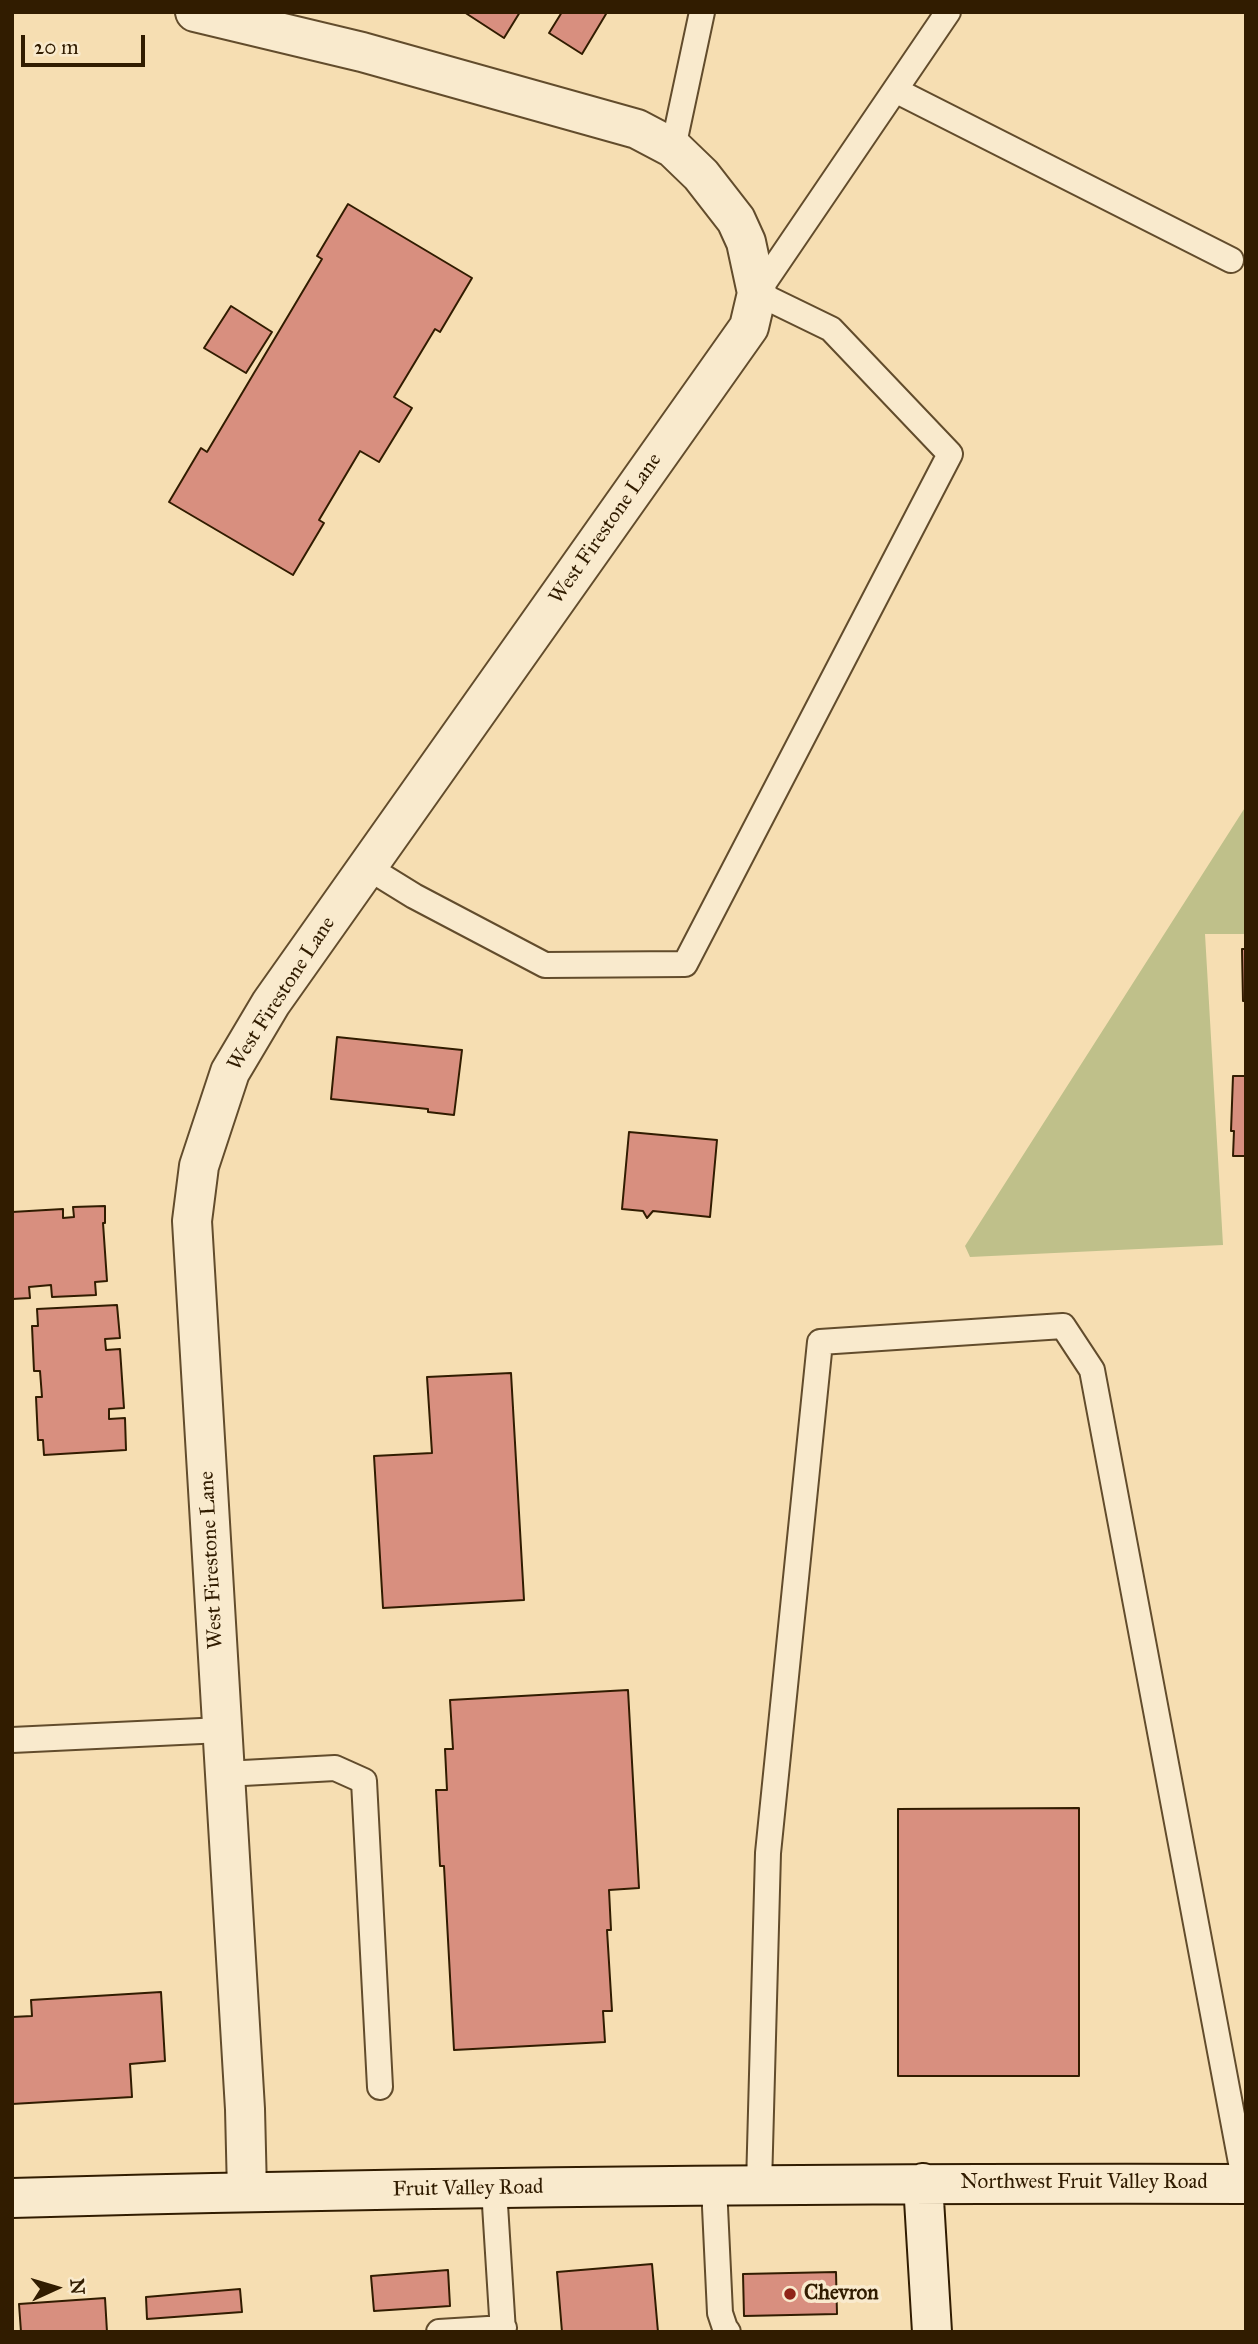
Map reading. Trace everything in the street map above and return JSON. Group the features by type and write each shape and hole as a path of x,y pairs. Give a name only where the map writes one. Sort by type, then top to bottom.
{"street":[{"name":"West Firestone Lane","path":"195,12 362,52 637,129 673,148 701,175 736,220 746,242 757,293 749,327 271,1003 230,1072 200,1166 192,1221 244,2095 247,2192"},
{"name":"Fruit Valley Road","path":"12,2198 247,2192 923,2183"},
{"name":"Northwest Fruit Valley Road","path":"923,2183 1245,2184"},
{"path":"923,2183 932,2332"}],"lane":[{"path":"673,148 702,12"},
{"path":"367,867 414,896 545,965 685,964 950,454 831,329 757,293 948,12"},
{"path":"895,90 1231,260"},
{"path":"759,2185 768,1853 820,1342 1063,1326 1092,1370 1245,2184"},
{"path":"12,1740 222,1730"},
{"path":"225,1774 335,1768 364,1781 380,2087"},
{"path":"714,2186 720,2312 728,2332"},
{"path":"439,2332 503,2330 494,2189"}],"green space":[{"path":"1246,806 1246,934 1205,934 1223,1245 970,1257 965,1246"}],"building":[{"path":"464,12 520,12 504,38"},
{"path":"562,12 606,14 582,54 549,33"},
{"path":"348,204 472,278 440,332 435,329 394,397 412,408 379,462 360,451 319,520 324,523 293,575 169,502 201,448 207,452 322,259 317,256"},
{"path":"231,306 272,332 246,373 204,348"},
{"path":"1242,949 1246,949 1246,1001 1243,1001"},
{"path":"337,1037 462,1050 454,1115 428,1112 428,1109 331,1099"},
{"path":"1233,1076 1246,1076 1246,1156 1233,1156"},
{"path":"629,1132 717,1140 710,1217 653,1211 647,1218 643,1211 622,1209"},
{"path":"105,1206 103,1223 107,1281 95,1282 96,1295 52,1297 51,1285 29,1287 30,1298 12,1299 12,1212 63,1209 63,1218 74,1217 73,1207"},
{"path":"117,1305 120,1338 105,1339 106,1350 120,1349 124,1408 109,1409 109,1419 125,1418 126,1450 44,1455 43,1440 38,1440 36,1397 42,1397 40,1371 34,1371 32,1326 38,1326 37,1309"},
{"path":"511,1373 524,1600 383,1608 374,1456 432,1453 427,1377"},
{"path":"628,1690 639,1888 609,1890 611,1930 607,1930 612,2011 603,2011 605,2042 454,2050 444,1866 440,1866 436,1790 447,1790 445,1749 453,1749 450,1700"},
{"path":"1079,1808 1079,2076 898,2076 898,1809"},
{"path":"161,1992 165,2061 130,2064 132,2097 12,2104 12,2017 32,2016 31,2000"},
{"path":"652,2264 658,2332 562,2332 557,2272"},
{"path":"448,2270 450,2306 374,2311 371,2276"},
{"name":"Chevron","path":"836,2272 837,2314 744,2316 743,2274"},
{"path":"240,2289 242,2312 147,2319 146,2297"},
{"path":"105,2298 107,2332 21,2332 19,2304"}],"place":[{"name":"Chevron","path":"790,2294"}]}
